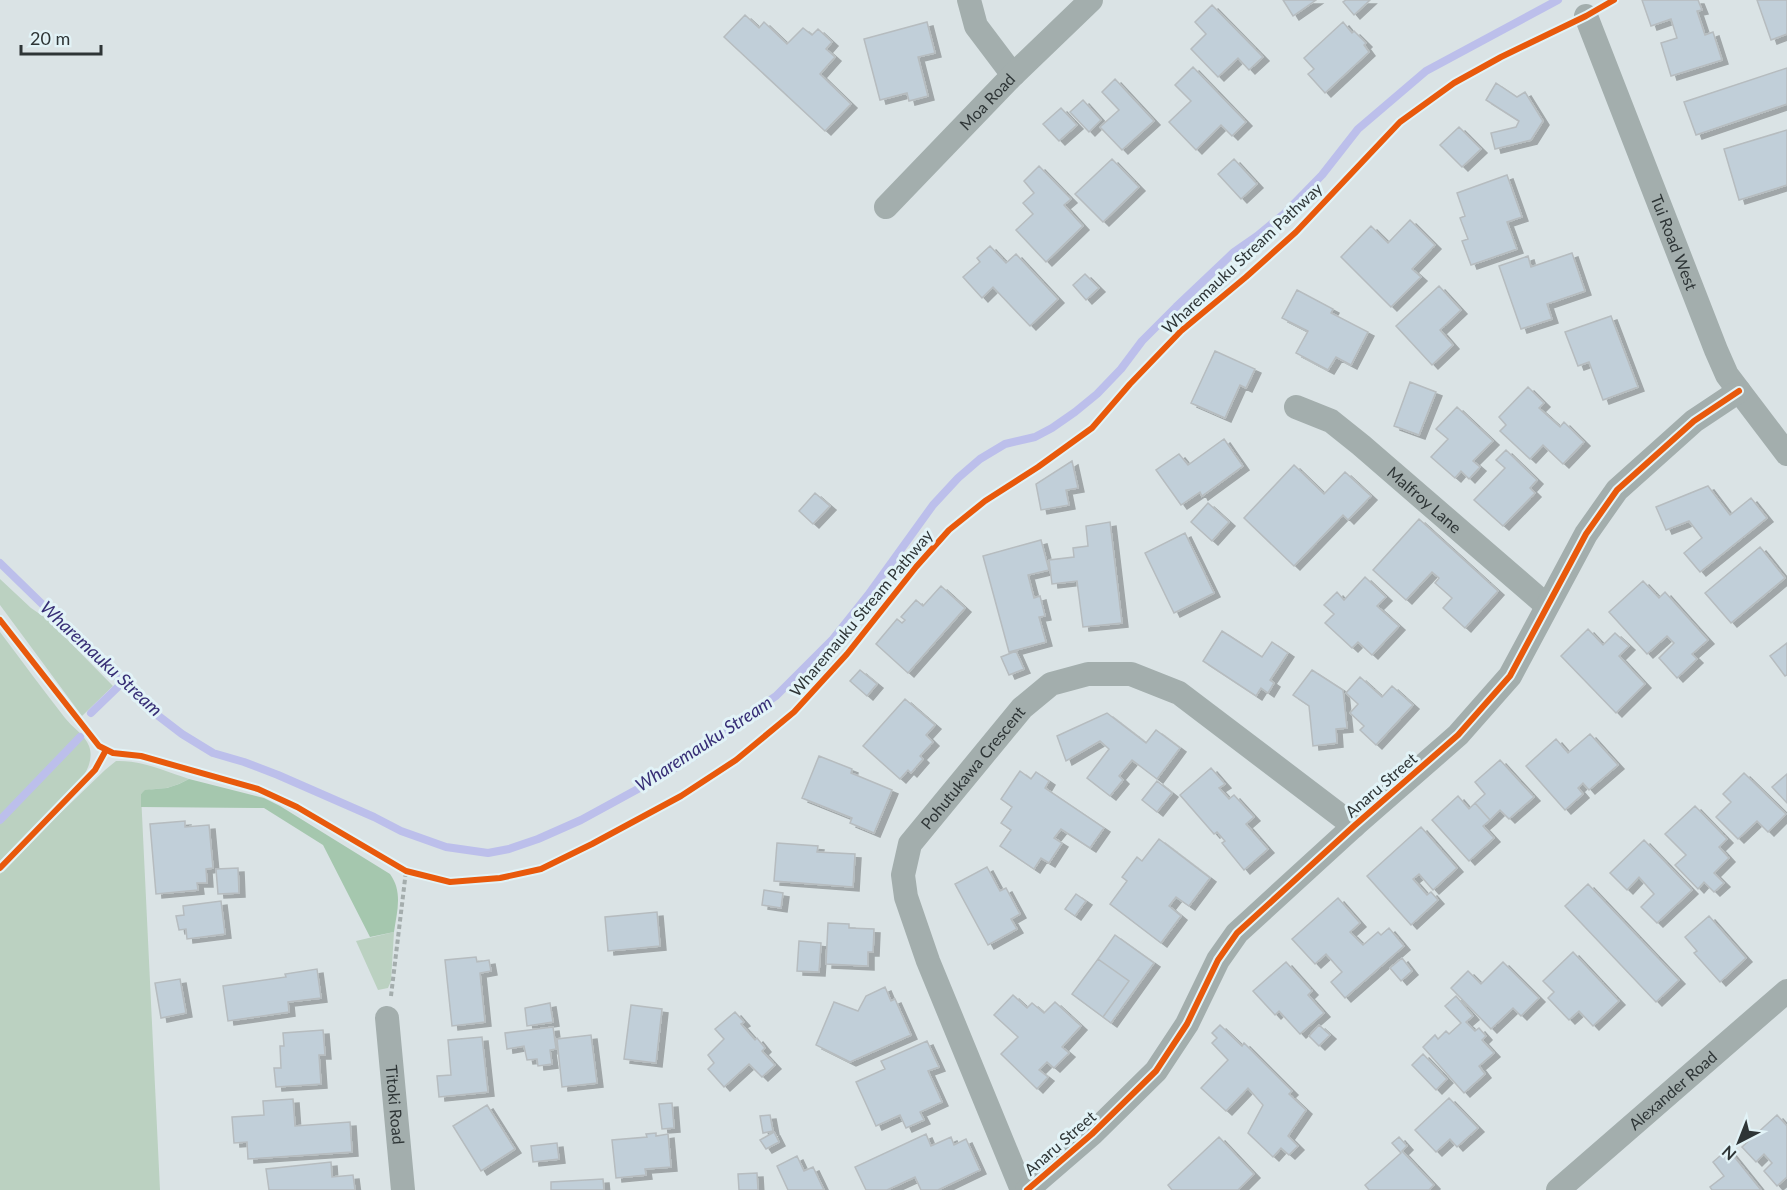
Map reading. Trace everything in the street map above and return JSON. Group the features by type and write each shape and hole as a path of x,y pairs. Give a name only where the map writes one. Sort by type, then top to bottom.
{"street":[{"path":"969,0 976,26 1013,75"},
{"name":"Moa Road","path":"886,207 1013,75 1091,0"},
{"name":"Tui Road West","path":"1586,16 1727,375 1787,454"},
{"name":"Anaru Street","path":"1027,1190 1092,1134 1156,1071 1187,1024 1218,960 1237,933 1354,825 1458,735 1510,676 1586,534 1617,490 1694,422 1739,391"},
{"name":"Malfroy Lane","path":"1296,407 1331,422 1361,445 1546,605"},
{"name":"Pohutukawa Crescent","path":"1022,1190 928,961 906,897 903,875 910,844 1022,708 1051,684 1088,674 1131,674 1179,693 1354,825"},
{"name":"Alexander Road","path":"1558,1190 1787,991"},
{"name":"Titoki Road","path":"387,1018 404,1190"}],"path":[{"path":"397,866 406,872 417,874"},
{"path":"387,1018 406,872"}],"green space":[{"path":"0,579 31,608 47,619 113,686 82,716 0,605"},
{"path":"0,632 65,718 85,738 91,754 89,766 83,777 0,863"},
{"path":"116,761 144,764 189,779 173,786 148,790 141,794 160,1190 0,1190 0,874"},
{"path":"189,779 264,798 390,874 398,895 394,932 370,937 323,845 264,808 141,807 141,794 145,790 167,788"},
{"path":"394,932 391,981 388,988 378,990 356,941"}],"building":[{"path":"1283,0 1316,0 1293,16"},
{"path":"1370,0 1354,15 1343,2"},
{"path":"1642,0 1698,0 1702,10 1697,11 1705,35 1713,32 1722,60 1671,76 1661,43 1677,38 1671,19 1651,26"},
{"path":"1757,0 1787,0 1787,34 1771,40"},
{"path":"1212,5 1263,57 1249,70 1238,58 1218,77 1191,49 1206,34 1195,22"},
{"path":"745,15 759,28 764,22 787,44 803,28 812,35 818,29 832,42 826,49 835,57 820,74 851,104 825,131 724,37"},
{"path":"927,22 935,53 918,57 928,96 909,101 907,93 880,100 864,39"},
{"path":"1343,22 1352,33 1354,31 1366,43 1364,45 1369,52 1325,93 1308,74 1314,69 1304,58"},
{"path":"1193,67 1246,122 1232,136 1221,125 1196,150 1169,122 1191,101 1175,85"},
{"path":"1787,68 1787,104 1696,135 1684,102"},
{"path":"1115,79 1154,121 1122,150 1100,127 1119,110 1102,92"},
{"path":"1496,83 1517,97 1525,92 1543,121 1531,140 1495,149 1491,133 1516,127 1519,121 1486,100"},
{"path":"1083,100 1101,120 1089,132 1070,112"},
{"path":"1061,108 1077,125 1059,141 1043,124"},
{"path":"1459,127 1481,149 1462,167 1440,145"},
{"path":"1787,130 1787,185 1739,200 1724,149"},
{"path":"1112,159 1139,187 1103,222 1075,194"},
{"path":"1234,159 1257,184 1241,199 1218,174"},
{"path":"1039,166 1071,199 1064,205 1083,226 1046,262 1016,230 1033,214 1023,203 1034,193 1024,181"},
{"path":"1507,175 1522,217 1507,222 1517,249 1471,265 1462,241 1468,239 1460,218 1465,216 1457,193"},
{"path":"1410,220 1435,245 1412,269 1421,277 1391,307 1341,257 1371,226 1388,243"},
{"path":"990,246 1006,263 1016,254 1058,299 1030,326 993,287 982,298 963,277 980,262 977,258"},
{"path":"1572,253 1585,291 1547,304 1552,319 1521,329 1499,266 1528,256 1531,267"},
{"path":"1085,274 1099,288 1086,300 1073,285"},
{"path":"1439,286 1461,310 1440,330 1453,345 1432,365 1396,326"},
{"path":"1297,290 1333,309 1331,313 1368,332 1351,365 1336,357 1328,370 1296,353 1308,331 1282,318"},
{"path":"1611,316 1638,387 1603,400 1589,362 1578,366 1565,332"},
{"path":"1215,351 1255,369 1246,388 1240,385 1225,418 1191,403"},
{"path":"1410,382 1436,392 1419,435 1394,426"},
{"path":"1528,387 1544,403 1539,408 1560,427 1564,422 1584,442 1563,464 1543,445 1530,459 1500,431 1506,425 1499,417"},
{"path":"1457,407 1493,441 1473,461 1480,467 1469,479 1461,471 1455,478 1431,457 1448,439 1436,429"},
{"path":"1224,439 1243,466 1202,496 1200,492 1181,505 1156,470 1179,454 1188,465"},
{"path":"1506,450 1537,480 1530,488 1535,493 1503,526 1474,500 1505,468 1496,460"},
{"path":"1072,461 1078,488 1066,490 1069,505 1041,510 1036,484"},
{"path":"1294,465 1324,494 1345,472 1371,496 1348,520 1343,515 1294,566 1244,518"},
{"path":"1708,486 1730,515 1751,498 1767,518 1700,572 1684,553 1702,538 1689,521 1666,530 1656,507"},
{"path":"815,493 830,506 813,524 799,511"},
{"path":"1208,503 1229,522 1212,541 1191,522"},
{"path":"1419,519 1498,591 1465,628 1443,608 1452,598 1435,583 1439,578 1432,572 1406,600 1373,570"},
{"path":"1110,522 1122,623 1083,627 1077,581 1052,584 1049,560 1074,557 1073,548 1088,546 1086,526"},
{"path":"1185,533 1214,593 1174,613 1145,553"},
{"path":"1041,540 1049,570 1028,575 1034,598 1040,596 1045,616 1039,617 1046,642 1009,652 983,556"},
{"path":"1760,547 1785,578 1731,623 1705,593"},
{"path":"1365,577 1386,597 1377,606 1399,626 1372,655 1358,642 1352,648 1325,623 1334,614 1324,605 1337,592 1344,600"},
{"path":"1643,581 1659,598 1665,592 1708,640 1692,654 1697,659 1677,678 1659,658 1674,643 1667,636 1647,654 1609,612"},
{"path":"941,586 965,608 908,673 876,644 897,619 902,623 905,620 901,617 916,600 923,606"},
{"path":"1588,629 1603,645 1615,633 1629,646 1619,656 1645,684 1616,713 1561,656"},
{"path":"1222,631 1262,657 1272,642 1288,653 1270,680 1274,683 1268,693 1261,688 1256,696 1203,661"},
{"path":"1787,643 1787,675 1785,676 1770,656"},
{"path":"1016,651 1024,669 1009,675 1001,657"},
{"path":"860,670 877,684 867,696 850,681"},
{"path":"1312,670 1343,690 1347,728 1336,729 1337,743 1313,746 1309,706 1293,695"},
{"path":"1360,677 1382,697 1392,686 1413,705 1376,745 1360,730 1364,726 1350,713 1358,704 1346,693"},
{"path":"905,699 935,725 926,735 933,742 920,756 923,759 911,773 908,770 900,779 863,746"},
{"path":"1107,713 1146,743 1156,730 1180,748 1157,779 1132,760 1119,776 1123,780 1110,796 1087,778 1109,749 1100,741 1066,761 1057,736"},
{"path":"1590,734 1618,765 1589,790 1583,783 1578,788 1583,794 1565,810 1526,766 1556,739 1568,753"},
{"path":"819,756 852,769 851,773 892,790 874,833 850,823 852,818 802,798"},
{"path":"1500,760 1534,797 1509,819 1500,810 1490,820 1475,803 1485,794 1475,782"},
{"path":"1211,768 1225,784 1219,788 1229,799 1234,795 1254,817 1246,824 1268,849 1244,870 1222,843 1225,841 1217,832 1214,834 1180,795"},
{"path":"1020,771 1031,779 1036,772 1049,781 1045,788 1104,828 1090,848 1061,829 1054,838 1062,843 1049,863 1041,858 1034,869 1000,846 1011,830 1001,823 1012,807 1001,799"},
{"path":"1744,773 1786,814 1768,832 1757,821 1738,839 1716,817 1731,802 1723,794"},
{"path":"1787,774 1787,803 1772,787"},
{"path":"1157,781 1172,793 1157,812 1142,800"},
{"path":"1458,796 1469,809 1475,803 1490,820 1483,826 1494,838 1469,861 1432,820"},
{"path":"1695,806 1727,839 1719,847 1729,858 1714,873 1724,883 1714,892 1704,882 1698,889 1675,865 1686,855 1665,834"},
{"path":"185,821 185,827 209,825 213,868 206,869 207,883 197,883 198,890 156,894 150,824"},
{"path":"1421,827 1457,868 1433,890 1419,874 1413,879 1427,895 1431,892 1438,900 1411,925 1367,876"},
{"path":"1159,839 1210,878 1189,906 1176,897 1169,906 1181,916 1161,943 1110,904 1127,881 1122,877 1137,857 1142,861"},
{"path":"1644,840 1692,890 1657,923 1641,907 1654,894 1639,877 1627,890 1610,873"},
{"path":"777,843 818,846 817,852 855,854 853,887 774,881"},
{"path":"987,867 1000,891 1006,888 1020,914 1011,919 1017,929 988,945 955,884"},
{"path":"238,868 239,893 218,894 216,869"},
{"path":"1588,884 1679,980 1656,1002 1565,906"},
{"path":"764,890 783,893 781,908 762,905"},
{"path":"1076,894 1086,901 1075,916 1065,909"},
{"path":"1338,898 1360,923 1350,932 1363,945 1378,932 1381,935 1389,928 1404,946 1345,998 1331,982 1342,972 1326,954 1315,964 1292,939"},
{"path":"221,901 225,934 187,939 186,929 179,930 176,916 184,915 183,906"},
{"path":"657,912 660,946 608,951 605,917"},
{"path":"1709,916 1746,958 1720,982 1694,953 1697,951 1685,937"},
{"path":"828,923 849,924 849,928 874,929 873,952 868,952 868,966 826,964"},
{"path":"1115,935 1154,963 1111,1023 1103,1017 1129,981 1098,959"},
{"path":"799,941 821,943 819,972 797,971"},
{"path":"1573,952 1619,1001 1593,1026 1579,1011 1569,1020 1548,998 1554,992 1543,981"},
{"path":"476,957 477,962 489,960 491,971 480,973 485,1022 452,1026 445,960"},
{"path":"1402,958 1412,971 1401,981 1390,968"},
{"path":"1098,959 1129,981 1103,1017 1072,994"},
{"path":"1286,962 1312,991 1308,995 1324,1013 1300,1034 1279,1011 1275,1015 1253,991"},
{"path":"1503,962 1539,998 1521,1016 1513,1008 1491,1029 1451,988 1468,971 1481,984"},
{"path":"317,969 321,998 288,1002 289,1012 228,1021 223,986 286,977 285,974"},
{"path":"180,979 186,1013 161,1018 155,983"},
{"path":"885,987 891,1001 895,999 911,1035 850,1062 816,1045 834,1002 858,1011 866,996"},
{"path":"1013,995 1027,1008 1032,1003 1044,1013 1055,1002 1081,1026 1062,1047 1069,1053 1054,1068 1047,1062 1039,1070 1048,1077 1037,1089 1001,1054 1018,1037 994,1015"},
{"path":"1456,996 1473,1016 1466,1022 1475,1031 1479,1028 1486,1036 1482,1040 1494,1053 1479,1066 1485,1074 1464,1093 1423,1047 1435,1035 1438,1039 1446,1031 1449,1034 1461,1023 1445,1006"},
{"path":"550,1003 553,1022 527,1026 525,1008"},
{"path":"631,1005 662,1009 656,1063 624,1059"},
{"path":"735,1012 744,1022 741,1024 755,1040 757,1038 765,1048 762,1051 775,1065 762,1077 749,1064 724,1087 708,1069 714,1063 708,1055 724,1039 715,1029"},
{"path":"1220,1025 1242,1046 1244,1043 1292,1091 1289,1094 1306,1110 1288,1136 1298,1146 1289,1155 1281,1148 1273,1157 1248,1133 1263,1105 1248,1088 1226,1111 1201,1088 1228,1060 1212,1043 1217,1038 1212,1033"},
{"path":"1319,1025 1330,1035 1319,1046 1309,1036"},
{"path":"553,1027 556,1049 550,1050 552,1064 538,1066 537,1059 527,1060 524,1046 507,1049 505,1033"},
{"path":"323,1030 325,1055 319,1055 321,1084 276,1087 274,1068 281,1068 280,1046 284,1046 283,1033"},
{"path":"591,1035 597,1083 562,1087 557,1039"},
{"path":"482,1037 488,1092 439,1097 437,1076 451,1075 448,1040"},
{"path":"927,1041 939,1067 928,1071 942,1102 920,1112 924,1120 906,1128 900,1115 876,1126 856,1082 885,1069 881,1061"},
{"path":"1423,1054 1447,1079 1436,1090 1412,1065"},
{"path":"1449,1098 1478,1128 1457,1147 1450,1139 1436,1152 1415,1130"},
{"path":"293,1099 295,1126 350,1122 352,1152 248,1159 247,1142 234,1143 232,1117 264,1115 263,1101"},
{"path":"672,1103 674,1128 662,1129 659,1104"},
{"path":"487,1105 515,1149 481,1171 453,1126"},
{"path":"770,1115 773,1131 763,1133 760,1116"},
{"path":"1777,1115 1787,1126 1787,1177 1777,1186 1764,1171 1772,1163 1764,1154 1756,1162 1742,1147"},
{"path":"774,1132 779,1142 766,1149 760,1140"},
{"path":"656,1133 656,1136 668,1134 671,1167 645,1169 646,1175 616,1178 612,1140 647,1137 646,1134"},
{"path":"926,1134 931,1146 951,1137 954,1145 966,1139 980,1170 938,1190 921,1190 915,1177 887,1190 866,1190 855,1167"},
{"path":"1219,1137 1254,1174 1238,1190 1172,1190 1168,1185"},
{"path":"1399,1137 1407,1146 1402,1151 1434,1185 1429,1190 1369,1190 1365,1185 1401,1153 1392,1143"},
{"path":"557,1143 559,1159 533,1162 531,1146"},
{"path":"1728,1149 1761,1190 1712,1190 1710,1187 1724,1176 1713,1162"},
{"path":"797,1156 804,1171 813,1167 824,1190 788,1190 777,1166"},
{"path":"331,1162 332,1177 353,1175 355,1190 269,1190 266,1169"},
{"path":"757,1173 758,1190 739,1190 738,1174"},
{"path":"603,1179 604,1190 551,1190 551,1182"}],"waterway":[{"name":"Wharemauku Stream","path":"0,563 152,711 182,734 213,753 278,775 401,831 446,847 488,853 509,849 538,839 581,820 658,778 696,755 776,696 833,639 933,505 958,478 980,459 1005,444 1035,437 1052,428 1097,394 1121,369 1142,341 1176,307 1234,252 1285,213 1322,175 1358,129 1426,71 1558,0"},
{"path":"91,713 122,683"},
{"path":"0,820 80,737"}],"cycle path":[{"name":"Wharemauku Stream Pathway","path":"0,620 99,746 113,753 141,756 258,789 297,807 406,871 450,882 500,878 541,869 681,796 736,760 794,712 847,654 916,567 949,530 985,501 1092,428 1181,331 1296,232 1400,122 1454,83 1614,0"},
{"path":"1027,1190 1092,1134 1156,1071 1187,1024 1218,960 1237,933 1458,735 1510,676 1586,534 1617,490 1694,421 1739,391"},
{"path":"0,868 95,770 106,750"}]}
